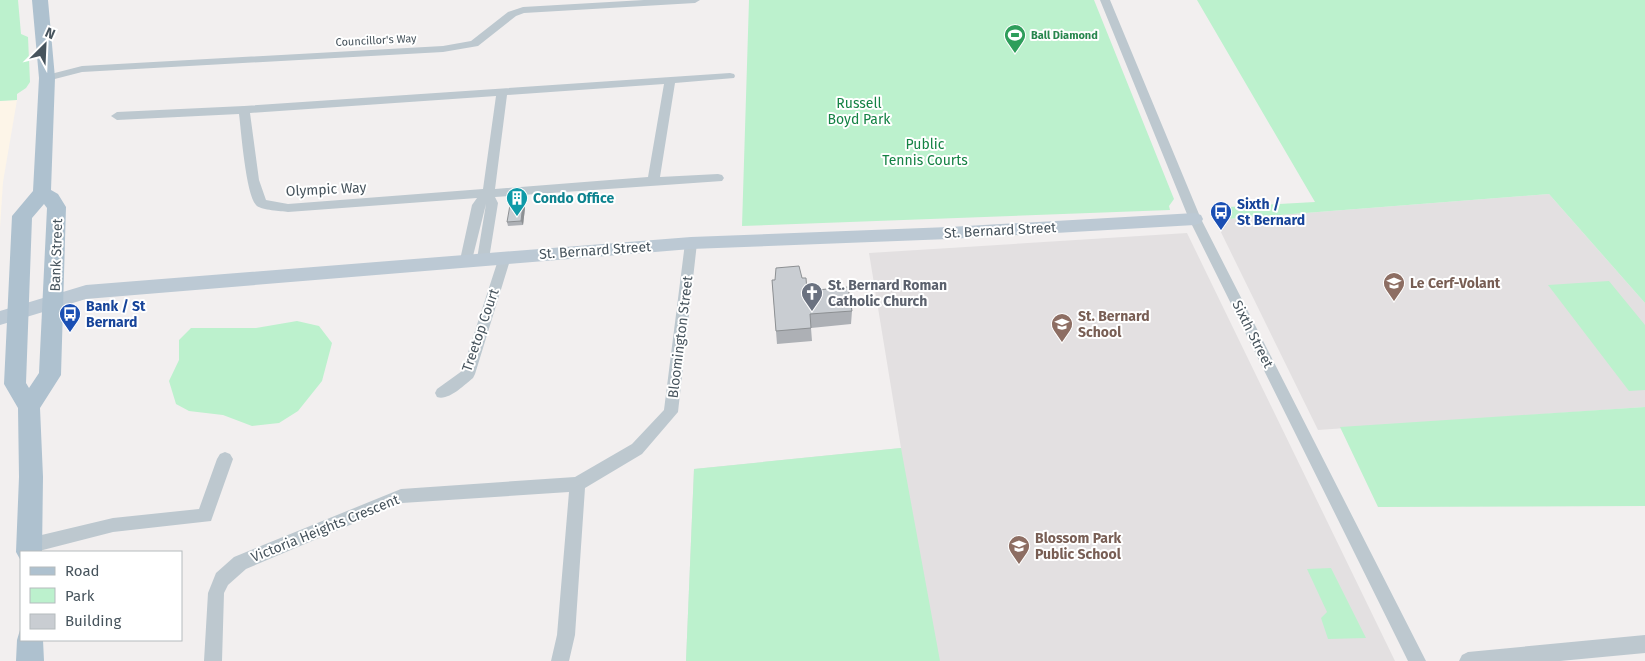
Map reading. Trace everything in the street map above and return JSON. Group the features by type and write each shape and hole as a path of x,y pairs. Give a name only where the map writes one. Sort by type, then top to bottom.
{"main road":[{"path":"29,549 31,477 29,407 15,384 10,315 22,216 42,193 46,78 40,0"},
{"name":"Bank Street","path":"29,407 50,375 57,207 51,199 42,193"},
{"path":"30,641 30,661"}],"street":[{"name":"Councillor's Way","path":"46,78 82,69 443,49 474,44 512,14 523,10 695,0"},
{"name":"Sixth Street","path":"1105,0 1195,219 1417,661"},
{"path":"117,116 244,110 730,76"},
{"path":"653,181 670,81"},
{"path":"475,259 492,203 488,194 502,92"},
{"name":"Olympic Way","path":"244,110 253,180 261,204 288,208 653,181 718,178"},
{"name":"St. Bernard Street","path":"10,315 86,292 475,259 691,243 957,233 1195,219"},
{"name":"Bloomington Street","path":"637,449 671,412 691,243"},
{"name":"Treetop Court","path":"442,393 468,374 505,257"},
{"name":"Victoria Heights Crescent","path":"211,660 216,593 222,579 240,563 401,496 577,484 637,449"},
{"path":"29,549 106,526 205,516 225,459"},
{"path":"560,661 566,635 577,484"},
{"path":"1468,661 1645,644"}],"shaded area":[{"path":"17,100 3,182 0,228 0,101"},
{"path":"1549,194 1645,303 1645,407 1318,430 1215,220"},
{"name":"Blossom Park Public School","path":"1187,233 1395,661 686,661 694,469 901,448 869,253"}],"green space":[{"path":"0,0 18,0 21,34 28,37 30,82 26,88 17,94 17,100 0,101"},
{"name":"Russell Boyd Park","path":"749,0 1094,0 1174,199 1169,206 1170,210 742,226"},
{"path":"1197,0 1645,0 1645,303 1549,194 1215,220 1211,208 1315,202"},
{"path":"1609,281 1645,325 1645,390 1629,391 1548,285"},
{"path":"297,321 319,326 332,343 322,381 298,411 279,423 252,426 223,415 189,411 176,404 169,381 179,360 179,340 191,328 256,328"},
{"path":"1645,407 1645,506 1378,507 1340,427"},
{"path":"901,448 940,661 686,661 694,469"},
{"path":"1331,568 1366,638 1328,639 1321,618 1327,612 1307,569"}],"building":[{"name":"Condo Office","path":"523,204 521,221 507,222 510,205"},
{"name":"St. Bernard Roman Catholic Church","path":"799,266 802,278 806,278 807,291 848,287 852,311 810,314 811,328 776,331 772,280 775,280 776,268"}],"place":[{"name":"Ball Diamond","path":"1015,54"},
{"name":"Condo Office","path":"517,217"},
{"name":"Sixth / St Bernard","path":"1221,231"},
{"name":"Le Cerf-Volant","path":"1394,302"},
{"name":"St. Bernard Roman Catholic Church","path":"812,312"},
{"name":"Bank / St Bernard","path":"70,333"},
{"name":"St. Bernard School","path":"1062,343"},
{"name":"Blossom Park Public School","path":"1019,565"}],"park label":[{"name":"Public Tennis Courts","path":"925,152"}]}
